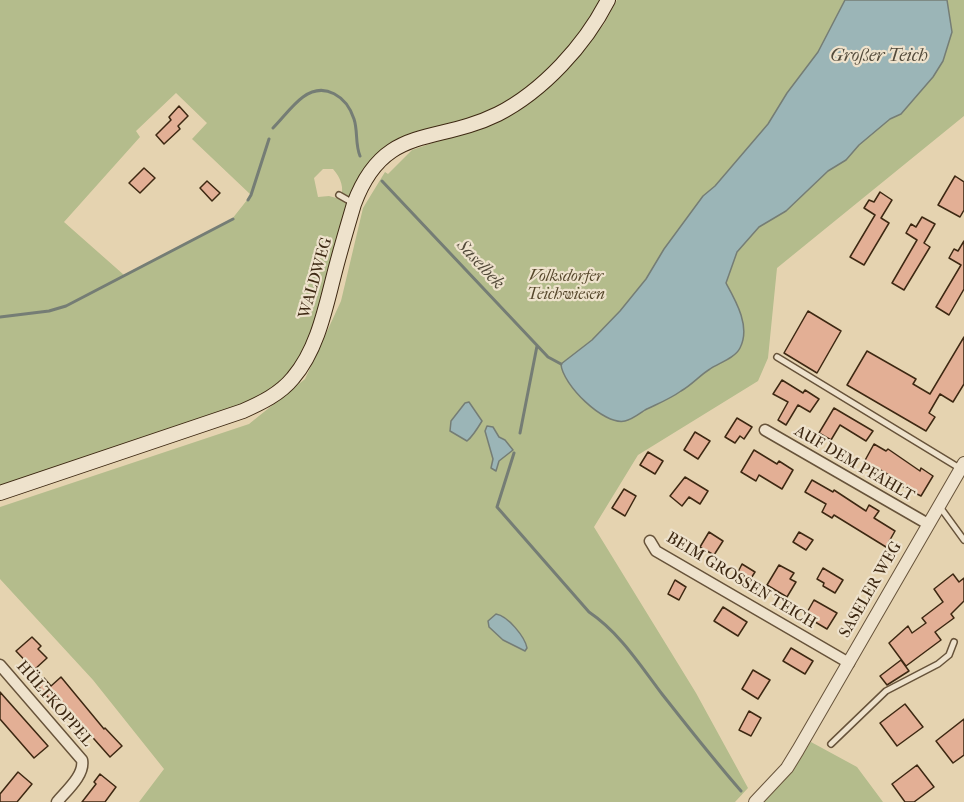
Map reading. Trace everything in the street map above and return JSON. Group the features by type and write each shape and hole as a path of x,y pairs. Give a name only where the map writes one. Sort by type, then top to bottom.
{"main road":[{"name":"WALDWEG","path":"0,493 243,411 271,398 283,388 302,365 320,326 354,204 371,170 397,147 412,140 482,121 510,107 532,91 579,43 608,0"}],"street":[{"name":"AUF DEM PFAHLT","path":"765,430 928,524"},
{"name":"SASELER WEG","path":"753,802 780,764 807,733 963,465"},
{"name":"BEIM GROSSEN TEICH","path":"650,541 656,551 849,663"},
{"name":"HÜLTKOPPEL","path":"0,665 80,755 83,765 81,772 57,802"}],"lane":[{"path":"339,195 354,204"},
{"path":"777,357 963,465"},
{"path":"939,506 964,540"},
{"path":"831,744 886,691 938,664 948,655 954,642"}],"green space":[{"path":"0,0 608,0 591,29 521,100 422,137 371,170 309,352 271,398 0,493","holes":["176,93 207,123 192,139 251,195 232,219 124,275 64,222 140,137 136,131","323,169 333,169 338,176 342,187 340,199 329,196 318,197 314,178"]},
{"name":"Volksdorfer Teichwiesen","path":"617,0 964,0 964,116 777,268 768,358 758,381 638,455 594,527 696,693 748,788 735,802 139,802 164,769 93,680 0,579 0,507 249,424 305,379 341,301 363,208 385,172 388,174 412,150 485,125 521,109 566,70 604,24"},
{"path":"811,742 857,767 883,802 761,802 781,782"}],"water":[{"name":"Großer Teich","path":"845,0 947,0 952,32 943,61 933,77 901,114 890,119 859,145 846,160 828,171 786,211 759,227 737,252 726,283 738,306 743,323 743,340 738,352 706,371 677,394 630,419 616,421 606,417 576,392 568,382 561,364 592,340 620,311 646,279 664,249 703,196 715,186 768,124 787,93 818,52"},
{"path":"469,402 482,421 467,441 450,431 451,421 465,403"},
{"path":"487,426 493,427 499,437 505,440 513,450 499,461 496,471 491,468 493,459 485,431"},
{"path":"496,614 511,623 519,633 526,643 525,651 503,640 489,627 488,621"}],"building":[{"path":"179,106 188,116 178,126 180,129 164,144 156,135 171,120 169,117"},
{"path":"144,168 155,178 140,193 129,183"},
{"path":"955,176 964,182 964,210 960,217 938,205"},
{"path":"207,181 220,193 212,201 200,188"},
{"path":"880,192 892,200 881,218 889,223 864,265 850,257 875,215 864,208 869,200 874,202"},
{"path":"922,217 935,224 924,243 930,247 904,290 892,283 917,240 906,233 911,224 916,227"},
{"path":"964,241 964,289 949,315 936,307 961,265 949,258 954,249 958,251"},
{"path":"808,311 841,331 817,373 784,353"},
{"path":"964,337 964,384 953,402 940,394 929,413 935,417 926,431 847,385 867,351 916,379 913,384 930,394"},
{"path":"782,380 803,393 805,390 819,399 810,412 798,405 786,425 778,420 788,402 773,394"},
{"path":"834,408 873,431 866,441 840,425 831,440 819,433"},
{"path":"737,418 752,427 744,439 740,436 735,443 725,437"},
{"path":"695,432 710,441 698,459 684,450"},
{"path":"874,444 886,451 888,449 920,471 921,468 933,476 921,496 897,484 899,481 877,468 875,471 863,464"},
{"path":"754,450 777,464 779,461 793,470 782,489 759,475 756,481 741,472"},
{"path":"648,452 663,461 655,474 640,465"},
{"path":"685,477 708,491 700,504 689,497 682,506 670,496"},
{"path":"812,480 833,492 834,490 866,511 869,505 879,511 874,518 895,531 886,547 834,515 832,518 822,512 826,504 805,492"},
{"path":"624,489 636,496 625,516 612,508"},
{"path":"709,532 723,541 714,555 700,547"},
{"path":"799,532 813,540 806,550 793,542"},
{"path":"742,564 755,572 748,583 736,576"},
{"path":"779,565 794,573 790,579 796,582 787,597 767,585"},
{"path":"823,568 843,580 835,593 823,586 824,583 817,579"},
{"path":"953,574 959,582 964,578 964,601 951,614 954,618 935,632 941,640 906,666 889,643 908,626 912,633 926,623 922,618 943,602 934,589"},
{"path":"675,580 686,587 679,600 668,594"},
{"path":"814,600 837,613 827,629 805,616"},
{"path":"723,607 747,622 738,636 714,621"},
{"path":"32,637 41,646 38,649 47,658 34,670 16,651"},
{"path":"791,648 813,661 805,674 783,661"},
{"path":"901,660 909,671 887,685 880,676"},
{"path":"753,670 770,680 758,699 742,689"},
{"path":"61,677 104,729 122,746 110,757 63,704 58,708 37,685 44,678 51,686"},
{"path":"0,692 48,746 34,758 0,719"},
{"path":"905,704 923,727 897,746 880,723"},
{"path":"749,711 761,718 751,736 739,730"},
{"path":"964,719 964,755 953,763 936,741"},
{"path":"917,765 934,787 914,802 905,802 892,784"},
{"path":"18,772 32,784 17,802 0,802 0,794"},
{"path":"100,774 116,787 105,802 82,802 96,784 94,782"}],"waterway":[{"name":"Saselbek","path":"273,128 303,97 311,92 327,91 341,98 351,111 360,156"},
{"name":"Saselbek","path":"248,200 269,139"},
{"name":"Saselbek","path":"382,181 548,357 561,364"},
{"name":"Saselbek","path":"0,317 49,311 66,306 233,219"},
{"path":"520,433 537,346"},
{"path":"514,453 497,507 589,612 620,640 741,791"}]}
